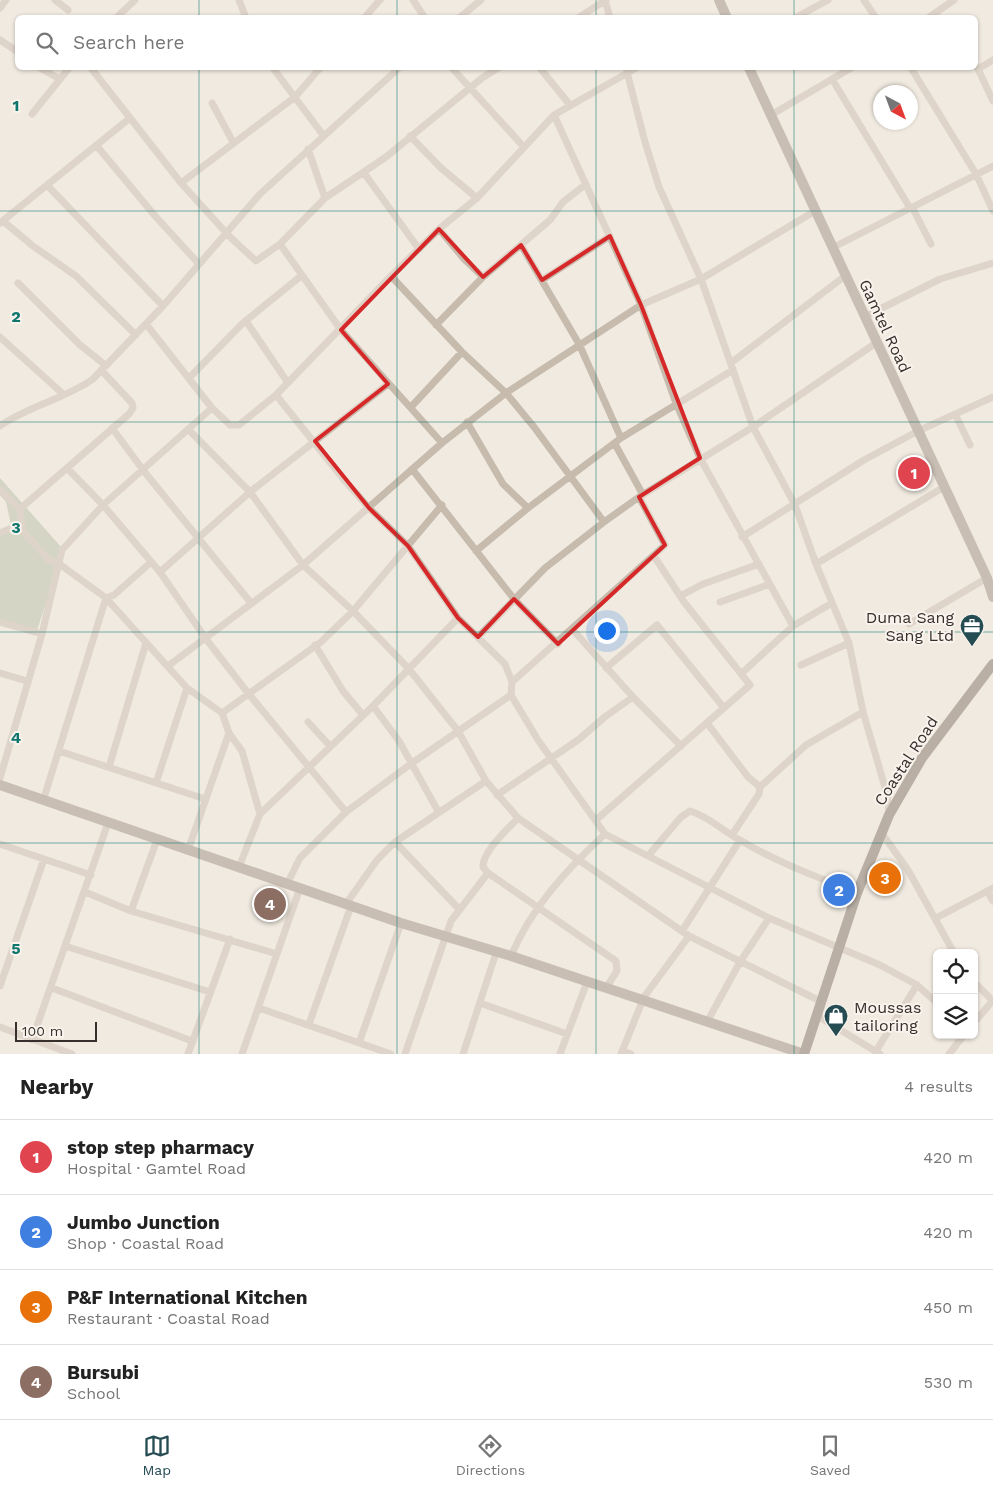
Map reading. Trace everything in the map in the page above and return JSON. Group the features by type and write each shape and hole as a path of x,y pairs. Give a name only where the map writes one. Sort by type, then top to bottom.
{"main road":[{"name":"Coastal Road","path":"804,1054 857,893 889,815 922,758 993,664"}],"street":[{"path":"0,8 6,0"},
{"path":"55,0 68,10"},
{"path":"119,15 135,0"},
{"path":"239,0 245,15"},
{"path":"367,15 380,0"},
{"path":"413,0 424,15"},
{"path":"463,15 481,0"},
{"path":"582,15 605,0 609,15"},
{"path":"719,0 725,15"},
{"path":"800,15 828,0"},
{"path":"864,0 874,15"},
{"path":"932,15 954,0"},
{"path":"0,40 15,50"},
{"path":"993,60 978,69 993,101"},
{"path":"43,70 60,80"},
{"path":"32,114 68,70"},
{"path":"93,70 181,183 226,233 256,261 280,244 325,198 364,173 495,70"},
{"path":"275,70 323,135"},
{"path":"181,183 295,96 318,70"},
{"path":"1,423 79,388 103,367 163,306 260,194 323,135 398,70"},
{"path":"454,70 523,146"},
{"path":"542,70 570,105"},
{"path":"146,324 190,377 212,408 233,427 276,395 419,248 477,198 523,146 554,115 627,70 645,142 659,187 701,278 753,427 795,505 816,564 849,643 863,712 887,794 889,815"},
{"name":"Gamtel Road","path":"750,70 987,578 993,597"},
{"path":"772,115 848,70"},
{"path":"912,70 976,174 993,211"},
{"path":"832,79 911,207 930,244"},
{"path":"212,103 233,142"},
{"path":"554,115 642,305 676,403 700,458 742,537 793,626"},
{"path":"130,118 2,222 76,276 136,335"},
{"path":"410,136 441,168 477,198"},
{"path":"96,145 156,217 199,264"},
{"path":"308,149 325,198"},
{"path":"832,248 993,166"},
{"path":"364,173 419,248"},
{"path":"436,325 483,277 550,220 563,202 586,184"},
{"path":"47,186 163,306"},
{"path":"168,666 304,565 412,468 467,422 506,393 642,305 701,278 815,211"},
{"path":"439,229 464,259 483,277"},
{"path":"542,280 610,236"},
{"path":"280,244 341,330 442,443"},
{"path":"521,245 579,344 621,438"},
{"path":"864,317 940,279 993,263"},
{"path":"190,377 246,321 301,276"},
{"path":"391,276 462,352 506,393 571,476 604,522"},
{"path":"476,551 528,508 621,438 732,366 845,276"},
{"path":"18,283 103,367 132,403 133,408 129,414 20,510"},
{"path":"246,321 288,382"},
{"path":"0,337 63,394"},
{"path":"478,637 545,568 604,522 700,458 753,427 876,343"},
{"path":"411,407 462,352"},
{"path":"160,572 250,492 388,384"},
{"path":"276,395 369,508 408,546 458,618 505,664 512,682 511,695 538,740 552,757 605,834 769,918 880,965 917,985 933,999"},
{"path":"742,537 864,460 918,431 993,397"},
{"path":"0,778 42,634 58,563 66,544 103,505 212,408"},
{"path":"955,414 970,445"},
{"path":"467,422 504,484 528,508"},
{"path":"112,428 143,470 251,603"},
{"path":"188,429 250,492 304,565 353,611 409,669 458,731 486,781 518,818 689,936 820,1001"},
{"path":"512,682 558,644 665,545 615,444"},
{"path":"412,468 514,599 558,644"},
{"path":"68,469 103,505 150,563 160,572 206,639 346,812"},
{"path":"816,564 944,486"},
{"path":"0,490 20,510 22,530 50,561 58,563 106,598 187,688 222,713 229,733 242,751 260,814"},
{"path":"222,713 315,646 353,611 442,505"},
{"path":"0,533 20,524"},
{"path":"596,820 750,685 680,596 654,556"},
{"path":"106,598 114,595 150,563"},
{"path":"680,596 703,584 759,564"},
{"path":"909,624 987,578"},
{"path":"720,602 770,584"},
{"path":"43,801 106,598"},
{"path":"742,673 793,626 832,603"},
{"path":"240,868 260,814 362,714 373,706 458,618"},
{"path":"0,622 42,634"},
{"path":"606,668 657,625 724,708"},
{"path":"573,630 606,668 681,746"},
{"path":"109,767 146,643"},
{"path":"801,665 849,643"},
{"path":"315,646 343,691 362,714"},
{"path":"0,673 27,681"},
{"path":"156,783 187,688"},
{"path":"287,884 300,858 346,812 412,763 511,695"},
{"path":"498,795 578,740 606,716 633,697"},
{"path":"373,706 400,741 438,811"},
{"path":"732,835 759,794 760,787 806,745 863,712"},
{"path":"308,722 330,746"},
{"path":"707,723 748,777 760,787"},
{"path":"188,850 229,733"},
{"path":"59,751 205,799"},
{"path":"309,1024 348,905 377,860 394,842 438,811 486,781"},
{"path":"0,785 401,924 511,956 804,1054"},
{"path":"648,856 681,817 690,811 698,813 740,840 857,893"},
{"path":"518,818 495,843 484,860 483,867 488,873 616,961 618,971 606,988"},
{"path":"32,1040 52,988 108,823"},
{"path":"881,832 904,863 952,949"},
{"path":"511,956 537,907 578,859 605,834"},
{"path":"131,911 157,840"},
{"path":"682,931 740,840"},
{"path":"394,842 459,909"},
{"path":"0,844 91,875"},
{"path":"0,986 44,859"},
{"path":"405,1054 451,921 488,873"},
{"path":"242,1054 300,888"},
{"path":"936,918 990,890 993,901"},
{"path":"85,892 131,911 277,954"},
{"path":"708,1022 740,962 769,918"},
{"path":"359,1043 401,924"},
{"path":"631,1054 622,1052 642,1000 689,936"},
{"path":"188,1054 230,939"},
{"path":"65,946 210,992"},
{"path":"473,1054 464,1052 496,952"},
{"path":"560,1054 587,982"},
{"path":"816,1015 878,1052 917,985"},
{"path":"978,986 993,1001 978,1018"},
{"path":"52,988 192,1041"},
{"path":"480,1003 567,1034"},
{"path":"259,1008 390,1054"},
{"path":"0,1027 72,1054"},
{"path":"949,1054 961,1039"}],"highlighted area":[{"path":"439,229 483,277 521,245 542,280 610,236 641,305 700,458 639,497 665,545 558,644 514,599 478,637 458,618 408,546 369,508 315,441 388,384 341,330"}],"green space":[{"path":"0,478 62,548 57,571 37,630 0,623 0,535 11,525 6,502 0,495"}],"place":[{"name":"stop step pharmacy","path":"914,473"},
{"name":"Duma Sang Sang Ltd","path":"972,647"},
{"name":"P&F International Kitchen","path":"885,878"},
{"name":"Jumbo Junction","path":"839,890"},
{"name":"Bursubi","path":"270,904"},
{"name":"Moussas tailoring","path":"836,1037"}]}
